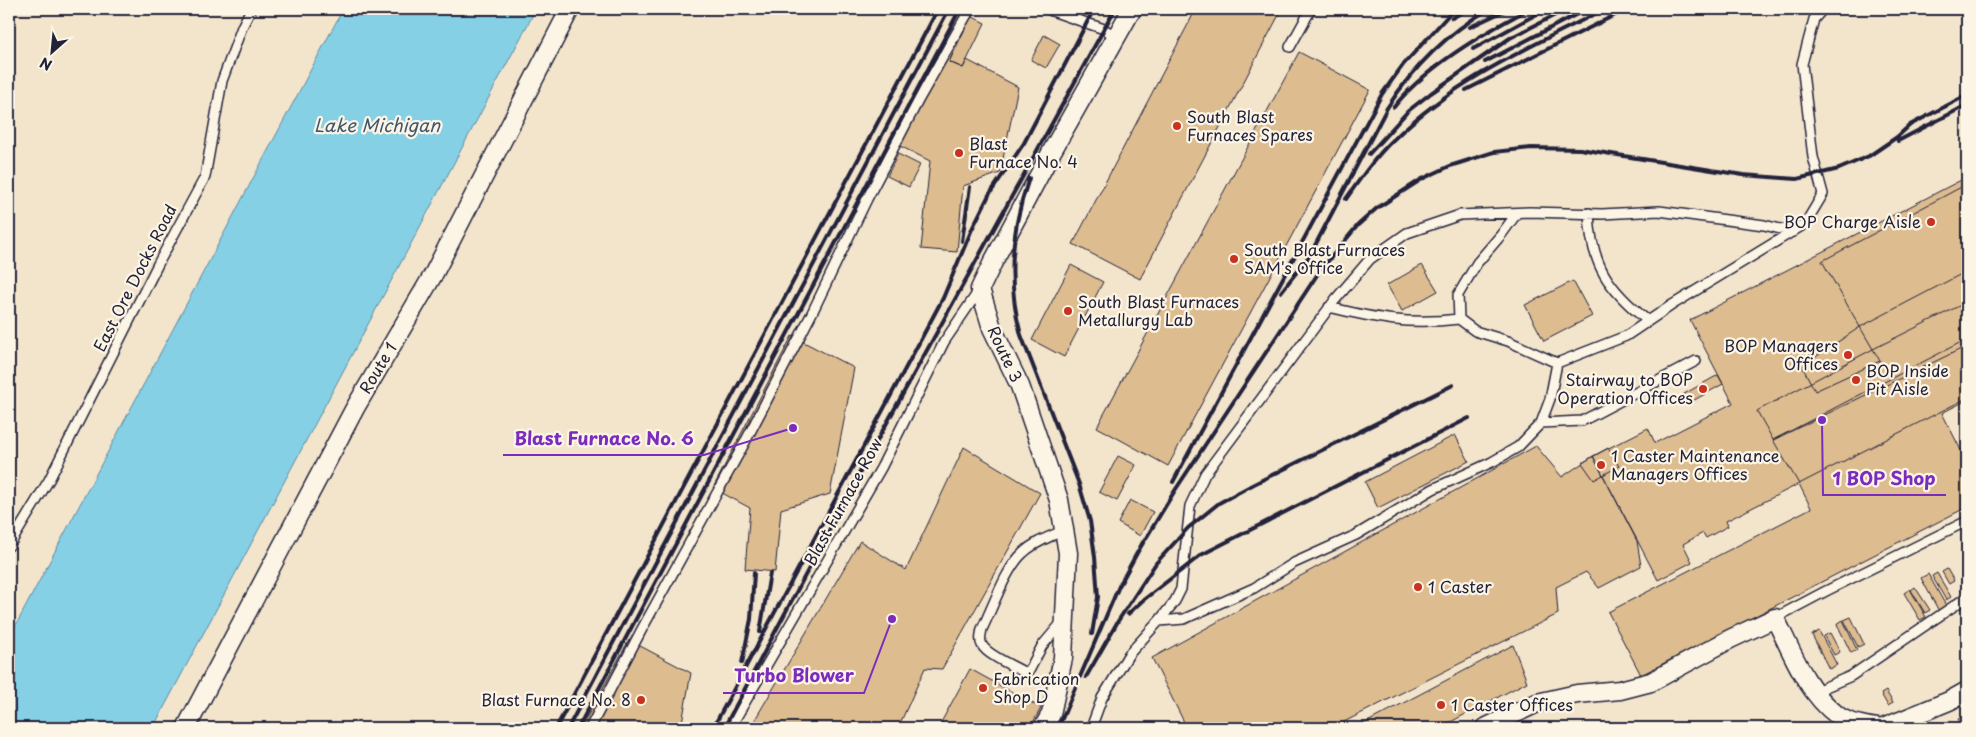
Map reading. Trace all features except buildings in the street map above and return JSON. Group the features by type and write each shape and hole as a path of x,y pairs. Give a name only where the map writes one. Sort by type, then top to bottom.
{"street":[{"name":"Route 1","path":"186,728 355,408 433,275 570,9"},
{"path":"980,289 1052,151 1132,9"},
{"name":"Route 3","path":"980,289 992,328 1020,386 1059,500 1068,553 1063,658 1051,714 1043,728"},
{"path":"1485,728 1537,703 1577,694 1620,690 1651,682 1775,618 1814,692 1838,716 1860,726 1877,728"},
{"path":"1883,728 1904,725 1967,691"}],"lane":[{"name":"East Ore Docks Road","path":"9,546 49,480 158,264 205,176 222,81 242,27 251,9"},
{"path":"590,728 642,628 748,436 919,99 970,9"},
{"path":"1049,9 1104,29 1117,37"},
{"path":"1290,47 1311,9"},
{"path":"1329,307 1374,318 1406,322 1459,319 1475,331 1508,341 1557,363 1626,336 1805,224 1823,194 1813,157 1802,64 1814,19 1823,9"},
{"path":"1091,728 1102,698 1129,654 1175,601 1181,589 1190,506 1205,474 1329,307 1370,259 1407,233 1460,215 1517,212 1588,214 1659,212 1764,225 1793,232"},
{"path":"1459,319 1458,296 1476,263 1501,235 1517,212"},
{"path":"1588,214 1590,238 1601,270 1612,289 1648,321"},
{"name":"Blast Furnace Row","path":"730,728 881,468 944,342 980,289"},
{"path":"1541,423 1582,421 1696,361"},
{"path":"1159,621 1184,619 1254,588 1294,563 1356,534 1433,489 1492,462 1518,447 1541,423 1550,398 1557,363"},
{"path":"1775,618 1967,521"},
{"path":"1064,530 1040,541 1024,552 1013,563 982,629 980,639 982,646 992,654 1024,672 1029,671 1042,646 1066,617"},
{"path":"1814,692 1851,676 1967,597"}],"shaded area":[{"path":"9,9 343,9 9,638"},
{"path":"536,9 1967,9 1967,728 153,728"}],"water":[{"name":"Lake Michigan","path":"343,9 536,9 153,728 9,728 9,638"}],"railway":[{"path":"556,728 938,9"},
{"path":"568,728 949,9"},
{"path":"578,728 960,9"},
{"path":"713,728 943,298 972,229 989,195 1024,143 1094,9"},
{"path":"724,728 867,459 1115,9"},
{"path":"1173,482 1382,94 1403,65 1454,9"},
{"path":"1452,18 1468,9"},
{"path":"1281,292 1310,255 1387,108 1408,78 1445,40 1489,9"},
{"path":"1470,27 1508,9"},
{"path":"1394,107 1407,92 1439,64 1494,28 1529,9"},
{"path":"1473,49 1546,9"},
{"path":"1369,154 1408,111 1431,93 1510,38 1567,9"},
{"path":"1485,62 1587,9"},
{"path":"1346,199 1386,147 1416,119 1441,100 1467,82 1521,51 1605,9"},
{"path":"1466,90 1627,9"},
{"path":"1140,548 1174,492 1319,272 1358,225 1377,208 1422,179 1450,166 1494,152 1531,148 1580,149 1743,175 1797,179 1839,169 1869,156 1897,137 1910,125 1967,95"},
{"path":"1898,141 1967,105"},
{"path":"1029,178 1018,217 1015,236 1013,256 1014,296 1021,335 1079,484 1090,521 1098,597 1092,634"},
{"path":"962,241 970,187"},
{"path":"1086,677 1118,621 1156,563 1188,528 1219,503 1453,385"},
{"path":"1128,614 1201,555 1469,418"},
{"path":"1058,728 1119,586 1143,542"},
{"path":"742,663 751,619 754,573"},
{"path":"760,632 770,573"}],"place":[{"name":"South Blast Furnaces Spares","path":"1177,126"},
{"name":"Blast Furnace No. 4","path":"959,153"},
{"name":"BOP Charge Aisle","path":"1931,222"},
{"name":"South Blast Furnaces SAM's Office","path":"1234,259"},
{"name":"South Blast Furnaces Metallurgy Lab","path":"1068,311"},
{"name":"BOP Managers Offices","path":"1848,355"},
{"name":"BOP Inside Pit Aisle","path":"1856,380"},
{"name":"Stairway to BOP Operation Offices","path":"1703,389"},
{"name":"1 BOP Shop","path":"1822,420"},
{"name":"Blast Furnace No. 6","path":"793,428"},
{"name":"1 Caster Maintenance Managers Offices","path":"1601,465"},
{"name":"1 Caster","path":"1418,587"},
{"name":"Turbo Blower","path":"892,619"},
{"name":"Fabrication Shop D","path":"983,688"},
{"name":"Blast Furnace No. 8","path":"641,700"},
{"name":"1 Caster Offices","path":"1441,705"}]}
